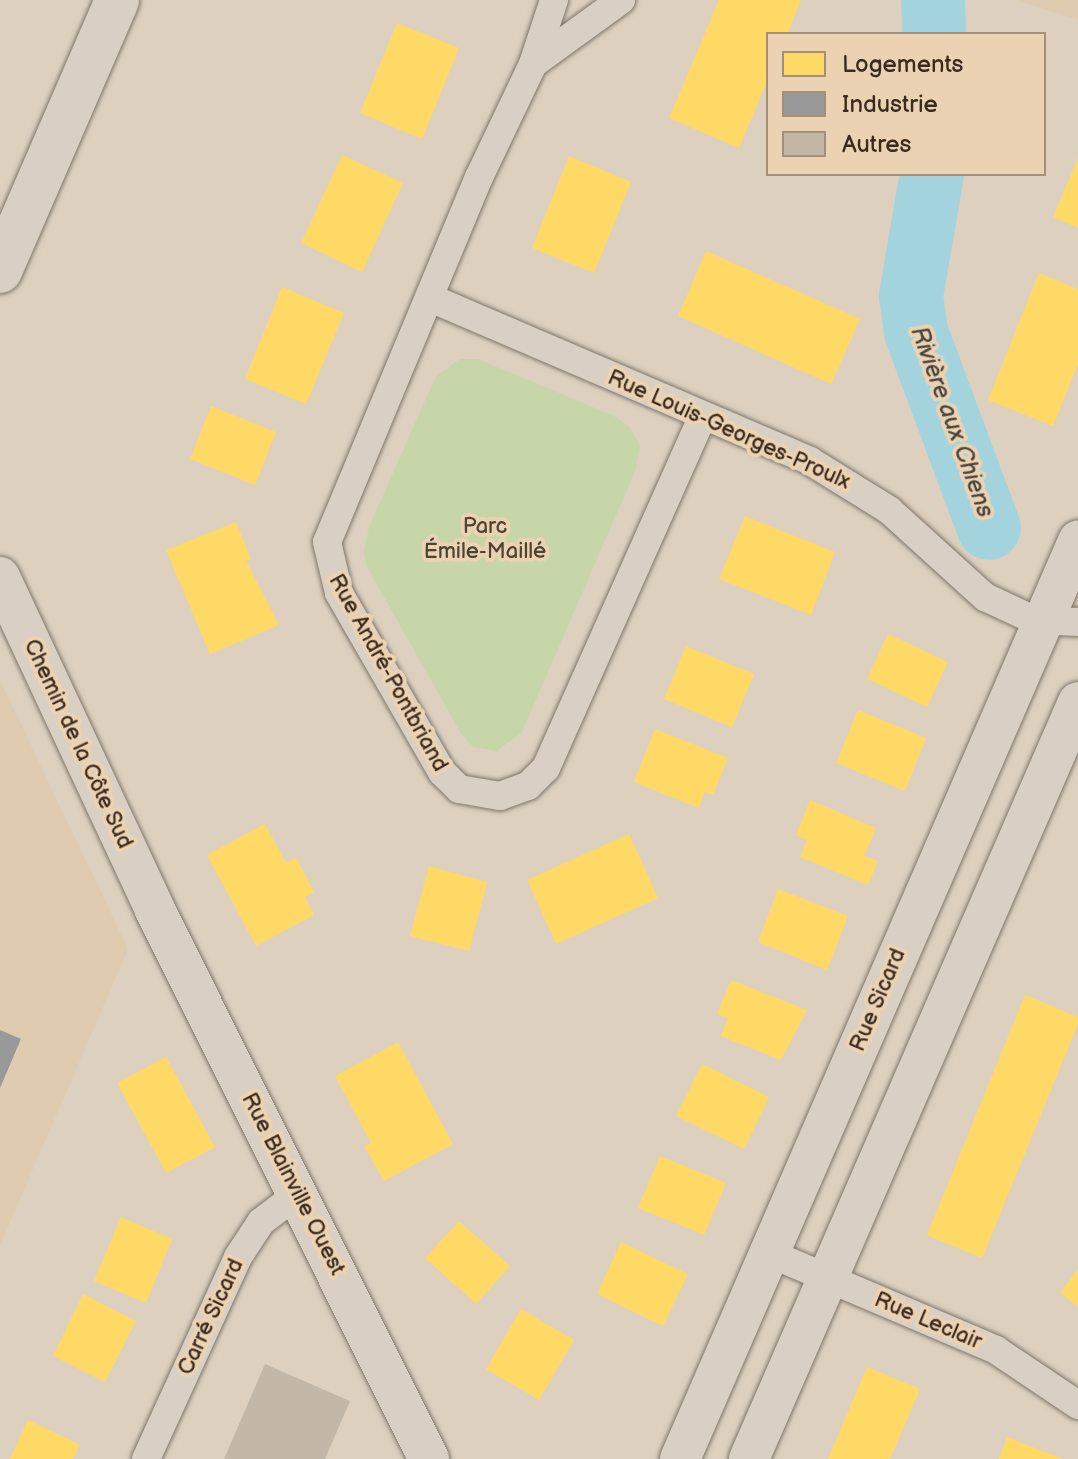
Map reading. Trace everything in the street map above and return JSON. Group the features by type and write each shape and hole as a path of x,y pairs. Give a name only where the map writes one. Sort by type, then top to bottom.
{"highway":[{"path":"0,271 117,0"}],"street":[{"name":"Rue André-Pontbriand","path":"554,0 533,64 332,522 327,554 339,593 434,758 459,789 500,796 528,786 546,768 702,417"},
{"path":"533,64 621,0"},
{"name":"Rue Louis-Georges-Proulx","path":"430,298 848,481 889,510 985,597 1017,615 1062,621"},
{"name":"Rue Sicard","path":"680,1459 769,1253 1062,621 1078,541"},
{"name":"Chemin de la Côte Sud","path":"0,577 155,910"},
{"path":"749,1459 1078,702"},
{"name":"Rue Blainville Ouest","path":"155,910 299,1193 429,1459"},
{"name":"Carré Sicard","path":"146,1459 243,1247 261,1222 299,1193"},
{"name":"Rue Leclair","path":"769,1253 996,1350 1078,1405"}],"shaded area":[{"path":"1078,0 1078,20 1018,1"},
{"path":"0,680 128,949 0,1246"}],"green space":[{"name":"Parc Émile-Maillé","path":"460,359 478,359 614,416 630,427 640,446 636,469 522,732 497,751 473,747 462,735 367,567 364,552 369,527 436,376"}],"building: Logements":[{"path":"719,0 801,0 788,32 766,32 766,84 739,148 669,118"},
{"path":"397,23 459,48 422,139 360,113"},
{"path":"342,155 403,183 362,272 301,243"},
{"path":"569,156 631,182 594,273 532,248"},
{"path":"1078,158 1078,228 1053,217"},
{"path":"706,251 860,319 831,384 678,316"},
{"path":"1039,273 1078,289 1078,364 1053,426 988,400"},
{"path":"282,287 344,313 306,404 245,379"},
{"path":"211,406 276,432 255,485 190,459"},
{"path":"745,516 835,552 811,615 719,579"},
{"path":"236,522 251,559 246,561 279,625 210,654 166,550"},
{"path":"888,634 948,662 927,707 867,679"},
{"path":"686,646 754,674 732,727 664,699"},
{"path":"858,710 926,738 905,791 836,763"},
{"path":"655,729 728,758 713,795 705,792 699,808 634,782"},
{"path":"810,800 876,828 864,856 878,861 868,885 800,857 807,840 796,835"},
{"path":"265,824 286,863 296,857 314,892 305,897 314,915 256,946 207,855"},
{"path":"629,834 658,898 556,944 527,880"},
{"path":"429,866 487,882 469,951 410,936"},
{"path":"778,889 848,916 827,970 758,942"},
{"path":"731,980 807,1010 781,1060 721,1036 728,1018 717,1014"},
{"path":"1025,995 1078,1017 1078,1024 982,1258 927,1235"},
{"path":"398,1042 453,1144 384,1181 364,1146 371,1143 335,1076"},
{"path":"166,1057 215,1147 166,1173 117,1083"},
{"path":"702,1064 769,1097 744,1149 676,1116"},
{"path":"660,1156 726,1183 704,1235 638,1208"},
{"path":"121,1217 172,1239 146,1303 94,1281"},
{"path":"459,1221 510,1266 476,1304 425,1258"},
{"path":"621,1242 688,1274 663,1326 597,1294"},
{"path":"1078,1269 1078,1307 1060,1293"},
{"path":"83,1294 136,1321 105,1382 53,1356"},
{"path":"521,1309 574,1340 539,1400 486,1369"},
{"path":"867,1367 920,1389 890,1459 828,1459"},
{"path":"28,1420 80,1445 73,1459 10,1459"},
{"path":"1007,1437 1063,1459 999,1459"}],"building: Industrie":[{"path":"0,1030 21,1039 0,1088"}],"building: Autres":[{"path":"265,1364 350,1401 325,1459 224,1459"}],"waterway":[{"name":"Rivière aux Chiens","path":"933,0 934,32"},
{"name":"Rivière aux Chiens","path":"932,176 911,296 916,332 989,528"}]}
